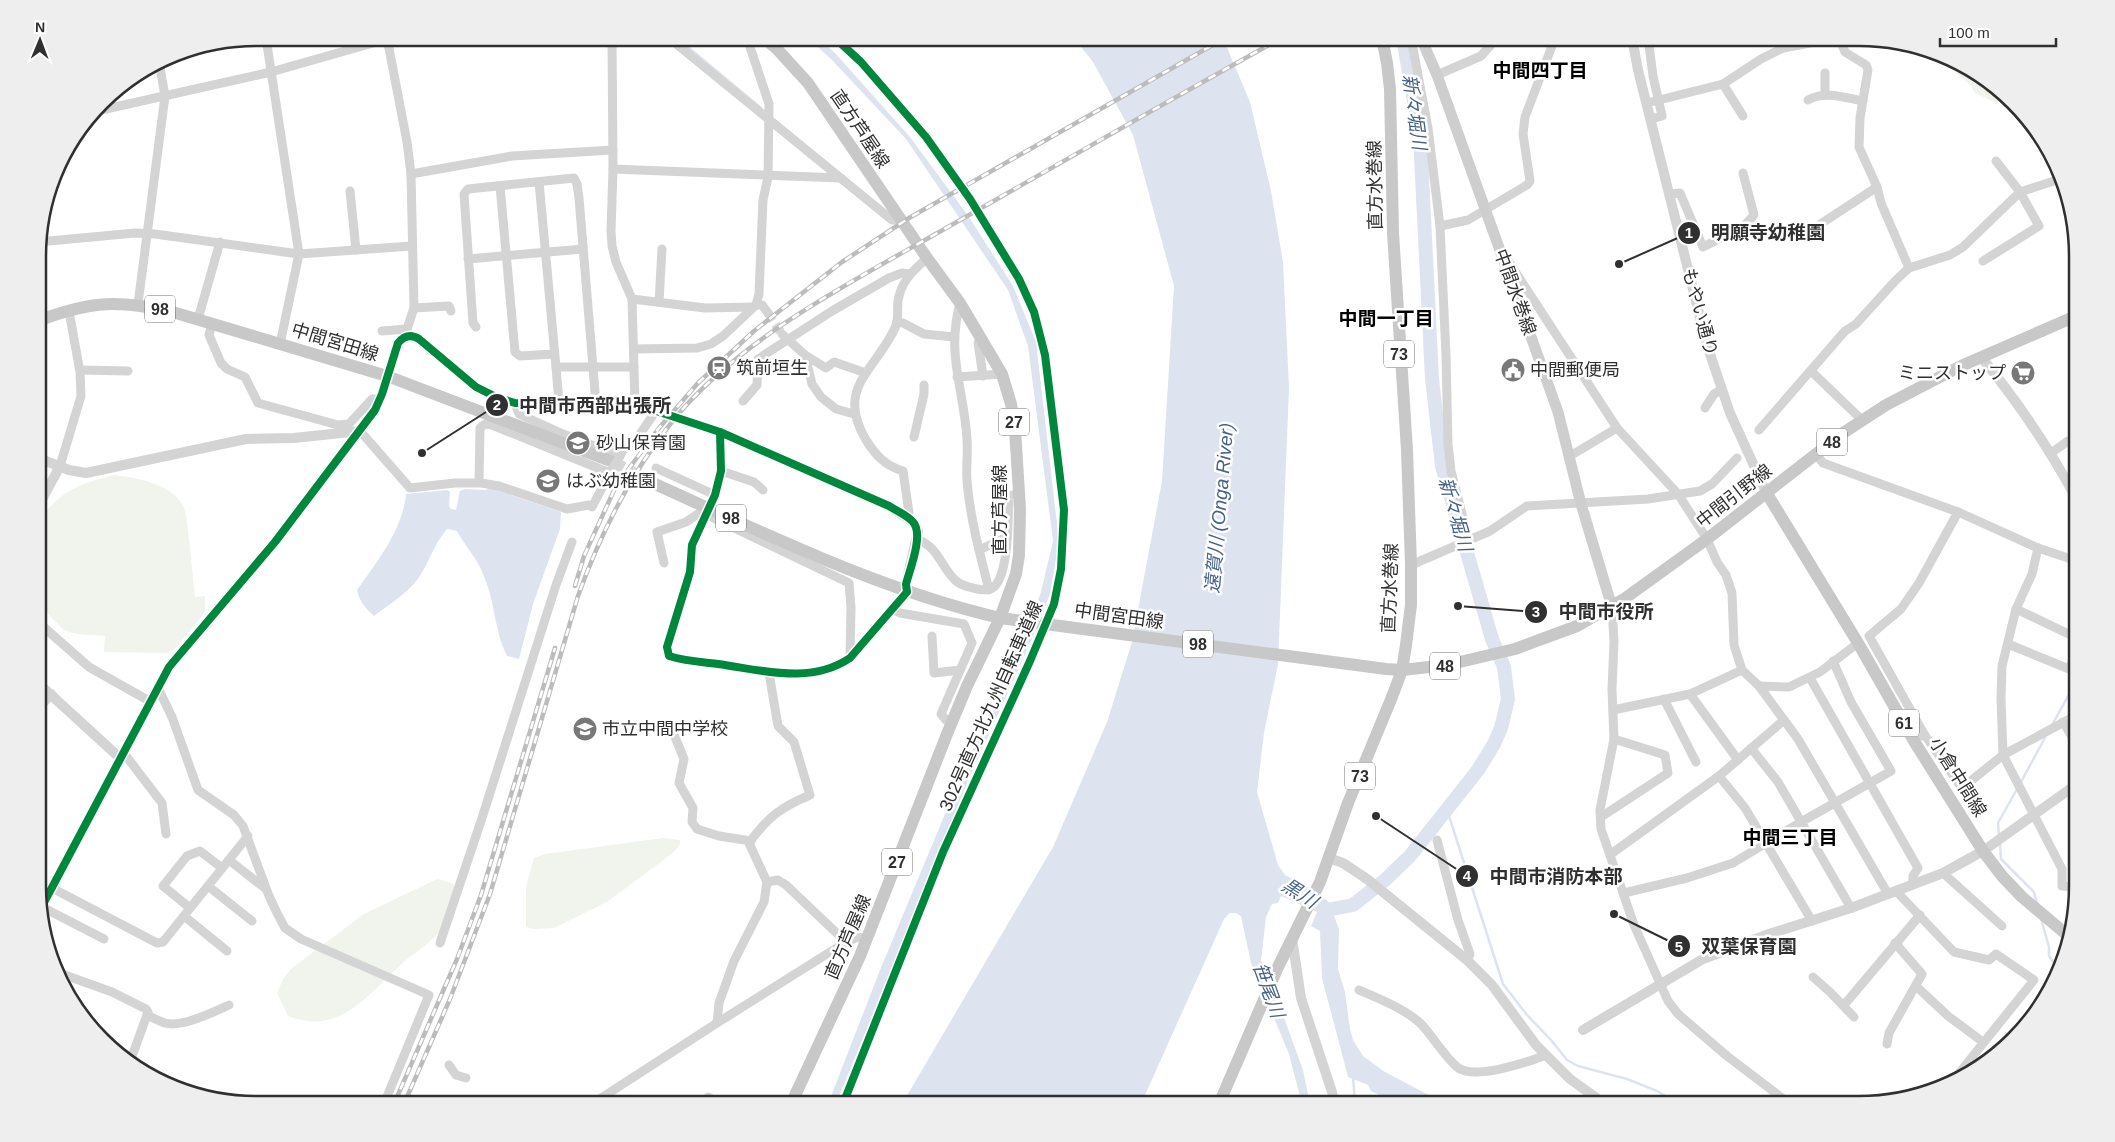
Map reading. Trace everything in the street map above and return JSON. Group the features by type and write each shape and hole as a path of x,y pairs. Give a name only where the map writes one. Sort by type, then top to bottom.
{"main road":[{"name":"直方芦屋線","path":"772,46 808,83 926,258 960,303 1002,374 1011,404 1015,429 1019,493 1019,555 1005,619 952,723 867,938 819,1048 794,1096"},
{"name":"直方水巻線","path":"1222,1096 1278,967 1320,882 1348,803 1369,756 1402,670 1411,605 1411,565 1407,450 1393,233 1390,89 1384,46"},
{"name":"中間水巻線","path":"1424,46 1558,412 1581,504 1612,607"},
{"name":"中間宮田線","path":"46,318 69,311 114,303 138,304 198,319 387,376 614,464"},
{"name":"中間引野線","path":"1402,670 1447,665 1515,649 1577,626 1612,607 1707,539 1862,420 1918,387 2069,319"},
{"name":"中間宮田線","path":"646,480 815,555 907,592 953,607 1005,619 1402,670"},
{"name":"小倉中間線","path":"1766,492 1858,643 1919,737 1983,850 2002,876 2022,897 2064,932"}],"street":[{"path":"267,46 299,254 280,344"},
{"path":"107,109 271,72 360,46"},
{"path":"47,898 168,667 275,542 360,431 375,410 398,343 407,333 414,308 411,174 407,142 389,46"},
{"path":"612,46 612,246 624,283 632,300 635,404"},
{"path":"679,46 892,220 901,220"},
{"path":"634,349 697,348 711,344 723,336 755,306 759,294 763,200 768,177 770,119 769,104 749,46"},
{"path":"752,55 759,46"},
{"path":"1413,46 1428,128 1440,226 1448,444 1451,471 1469,541"},
{"path":"1436,75 1481,56 1490,46"},
{"path":"1440,226 1468,220 1527,185 1530,180 1523,134 1524,117 1552,46"},
{"name":"もやい通り","path":"1634,46 1707,345 1721,390 1741,440 1766,492"},
{"path":"1649,46 1653,76 1662,116 1651,119"},
{"path":"1647,103 1723,84 1761,59 1783,48 1794,46"},
{"path":"1841,46 1844,52 1866,64 1868,70 1860,118 1859,147 1909,268"},
{"path":"138,304 165,96 160,69"},
{"path":"1825,73 1825,95"},
{"path":"1723,84 1743,116"},
{"path":"1808,100 1815,95 1825,95 1863,101"},
{"path":"411,174 512,156 613,150"},
{"path":"1983,261 2039,226 2020,192 1996,161"},
{"path":"613,169 768,177 841,178"},
{"path":"1670,194 1680,194 1703,247 1743,227 1754,215 1743,174"},
{"path":"476,327 473,323 464,194 468,189 574,178 577,184 596,404"},
{"path":"1759,430 1845,331 1856,324 1909,268 1950,255 1963,247 2020,192 2055,181"},
{"path":"539,182 559,403"},
{"path":"500,186 515,352 520,356 554,354"},
{"path":"1819,225 1877,187"},
{"path":"350,191 356,250"},
{"path":"47,241 148,234 220,242 299,254 412,246"},
{"path":"198,319 220,242"},
{"path":"1498,246 1617,428 1678,494 1707,539 1717,562 1726,576 1732,594 1734,645 1742,670 1759,686 1798,739 1892,892 1920,915 1954,952 1989,960 1996,954 2034,980 1962,1069"},
{"path":"468,259 583,249"},
{"path":"659,302 662,249"},
{"path":"907,517 909,513 903,471 875,454 857,426 854,414 858,389 896,326 901,289 905,279 926,258"},
{"path":"743,401 757,385 758,359 784,337 889,278 902,273 910,274"},
{"path":"632,300 705,308 762,305 768,313"},
{"path":"960,303 954,324 954,337 957,377 967,438 967,480 979,550 989,590"},
{"path":"414,308 449,306 451,311"},
{"path":"46,491 60,466 80,405 82,385 69,311"},
{"path":"896,322 903,323 924,334 954,337"},
{"path":"212,324 209,335 221,362 227,369 245,377 258,403 338,425 349,424 372,399 380,399"},
{"path":"382,331 407,333 420,339 476,386 498,398 515,403 635,404 654,412 720,432 889,506 907,517 916,527 917,539 906,584 907,592 850,658 841,664 805,673 769,673 700,663 668,656 667,647 690,572 692,545 715,495 721,471 720,432"},
{"path":"784,337 805,356 826,368 834,362 866,373"},
{"path":"978,342 983,376"},
{"path":"805,356 812,384 820,397 836,409 854,414"},
{"path":"1982,358 2013,397 2051,453 2069,485"},
{"path":"556,366 634,367"},
{"path":"80,370 128,371"},
{"path":"1811,371 1862,420"},
{"path":"957,377 1002,374"},
{"path":"914,437 924,394 924,385"},
{"path":"1705,408 1714,394 1721,390"},
{"path":"515,403 520,414 563,434 614,464"},
{"path":"360,431 410,488 456,483 479,483 500,486 567,509 589,505 592,507 623,450 632,446 654,412"},
{"path":"479,483 480,428 485,424 614,464"},
{"path":"1570,456 1617,428"},
{"path":"46,461 86,473 246,439 294,438 360,431"},
{"path":"2051,453 2069,441"},
{"path":"1816,454 1823,463 1958,512 2038,548 2069,558"},
{"path":"1411,565 1490,531 1527,506 1648,499 1700,491 1712,484 1736,458"},
{"path":"656,468 715,495"},
{"path":"721,471 754,482 763,490"},
{"path":"917,539 932,546 957,582 981,590 989,590 994,587 999,579 1006,550 1009,496 1019,493"},
{"path":"1958,512 1919,583 1901,609 1869,636 1919,737 1962,788 2003,755 2069,719"},
{"path":"664,563 657,532 686,522 698,514 705,514 849,583 851,607 850,658"},
{"path":"979,550 1007,537"},
{"path":"440,943 556,585 572,542"},
{"path":"2038,548 2032,574 2016,609 2002,674 2003,755 2062,869 2062,886 2069,886"},
{"path":"1612,607 1614,739 1600,810 1601,829 1634,925 1668,1001 1678,1014 1726,1056 1779,1096"},
{"path":"891,609 900,613 964,624 972,643 941,714 952,723"},
{"path":"2016,609 2069,634"},
{"path":"46,629 88,667 151,702"},
{"path":"932,636 934,673 960,670"},
{"path":"1759,686 1789,687 1810,678 1858,643"},
{"path":"2008,644 2069,669"},
{"path":"1624,893 1687,878 1733,863 1801,822 1891,772 1851,702 1833,660"},
{"path":"1613,710 1690,694 1742,670"},
{"path":"717,1023 719,1003 734,961 764,902 767,882 750,847 751,841 760,828 776,812 796,799 810,795 794,742 778,726 769,673"},
{"path":"1810,678 1918,868 1913,876 1913,884"},
{"path":"158,688 172,717 198,790 234,815 243,826 267,890 285,928 301,939 430,995 387,1096"},
{"path":"46,690 122,755 162,803 166,834"},
{"path":"46,699 51,694"},
{"path":"1690,694 1738,760"},
{"path":"1664,699 1696,762"},
{"path":"1610,854 1719,776 1784,720"},
{"path":"2063,722 2069,732"},
{"path":"675,737 684,759 679,783 693,808 692,822 696,829 719,836 751,841"},
{"path":"1601,817 1668,773 1664,755 1614,739"},
{"path":"1751,748 1778,782 1851,908"},
{"path":"1719,776 1745,808 1767,842 1812,921"},
{"path":"1583,1030 1703,959 1851,908 1943,873 1983,850 2069,790"},
{"path":"52,888 157,944 163,942 248,836"},
{"path":"1437,840 1458,920 1470,954 1467,960"},
{"path":"222,868 200,851 187,856 163,886 227,951"},
{"path":"1329,858 1343,863 1367,880 1467,960 1492,986 1519,1024 1546,1055 1570,1079 1594,1096"},
{"path":"229,860 267,890"},
{"path":"1943,873 2002,926"},
{"path":"767,882 778,880 786,885 846,942"},
{"path":"208,886 252,921"},
{"path":"48,913 104,940"},
{"path":"1844,1005 1920,915"},
{"path":"604,1096 717,1023 818,962 846,942 858,937 867,938"},
{"path":"1292,938 1301,998 1327,1075 1332,1096"},
{"path":"1887,1044 1889,1033 1922,974 1895,943"},
{"path":"66,976 112,992 146,1009 148,1012 133,1055"},
{"path":"1813,977 1844,1005 1854,1017"},
{"path":"1916,986 1948,1016 1982,1042"},
{"path":"1359,990 1383,1000 1419,1022 1458,1068 1469,1072 1494,1071 1524,1064 1546,1055"},
{"path":"147,1015 165,1023 173,1024 201,1017 229,1005"},
{"path":"449,1065 456,1075 466,1078"}],"shaded area":[{"path":"1950,67 1964,74 2003,104 1975,93 1971,86"},
{"path":"114,475 143,480 170,491 183,505 195,597 205,596 205,612 176,648 167,653 104,652 105,636 76,634 64,630 46,610 46,512 62,496 92,481"},
{"path":"663,838 680,840 680,844 674,852 607,902 554,928 534,929 526,927 526,886 534,858 545,854"},
{"path":"437,879 452,883 456,889 449,919 434,937 366,998 339,1016 324,1021 307,1021 288,1016 277,993 283,979 292,968 364,914"}],"water":[{"path":"817,46 827,46 836,54 910,137 969,217 1013,286 1036,342 1059,541 1050,594 1035,632 967,783 839,1096 831,1096 880,970 960,778 1027,630 1041,592 1053,541 1028,346 1008,290 906,139"},
{"path":"1080,46 1226,46 1250,102 1271,191 1283,262 1289,388 1278,664 1264,733 1257,792 1278,865 1285,875 1305,885 1329,902 1339,929 1338,969 1345,992 1353,1040 1363,1056 1385,1072 1431,1096 1381,1096 1371,1091 1368,1085 1348,1077 1322,978 1320,931 1311,926 1317,912 1281,896 1278,903 1272,904 1266,917 1261,960 1303,1070 1308,1096 1300,1096 1289,1054 1251,963 1241,916 1236,913 1230,913 1224,919 1145,1096 907,1096 1053,847 1107,722 1132,642 1162,481 1174,286 1133,135 1093,62"},
{"path":"489,488 508,492 511,495 561,512 560,529 533,604 519,659 507,656 499,636 490,594 483,574 457,531 447,529 423,571 413,584 401,596 374,616 359,598 357,590 388,545 400,520 406,494 447,490 450,492 449,506 451,509 456,510 460,491 465,489 486,490"}],"waterway":[{"path":"687,46 761,108"},
{"name":"新々堀川","path":"1327,910 1353,905 1385,880 1410,856 1478,770 1494,744 1501,728 1508,699 1504,667 1492,639 1442,466 1432,379 1420,136 1404,46"},
{"path":"2052,725 2069,694"},
{"path":"2021,782 2047,734"},
{"path":"1999,836 1998,823 2017,789"},
{"path":"1446,811 1503,984 1527,1015 1567,1060 1578,1066 1627,1079 1665,1096"},
{"path":"2000,844 2001,859 2034,892 2037,904"},
{"path":"2041,919 2049,947 2049,956 2054,963"},
{"path":"1353,1076 1354,1096"}],"tunnel":[{"path":"768,313 782,334"},
{"path":"613,462 646,480"}],"railway":[{"path":"575,586 584,556 616,486 659,428 698,383 754,331 842,262 909,218 1211,46"},
{"path":"408,1096 450,999 490,894 578,596 587,572 607,526 631,481 659,438 675,418 703,388 735,360 806,309 881,264 1267,46"},
{"path":"397,1096 457,959 481,895 555,648"}],"cycle path":[{"name":"302号直方北九州自転車道線","path":"844,46 861,62 926,137 970,199 1019,279 1034,312 1045,355 1064,510 1061,569 1054,604 943,852 846,1096"},
{"path":"47,897 169,667 275,542 375,410 398,343 403,339 408,336 419,339 476,387 498,398 515,403 635,404 720,432"},
{"path":"720,432 889,506 908,517 916,527 917,543 906,584 907,592 850,658 835,666 819,671 802,673 769,672 669,656 667,647 690,572 692,545 715,495 721,471 720,432"}],"place":[{"name":"明願寺幼稚園","path":"1619,264"},
{"name":"筑前垣生","path":"719,368"},
{"name":"中間郵便局","path":"1513,370"},
{"name":"ミニストップ","path":"2023,373"},
{"name":"砂山保育園","path":"578,443"},
{"name":"中間市西部出張所","path":"422,453"},
{"name":"はぶ幼稚園","path":"548,481"},
{"name":"中間市役所","path":"1458,606"},
{"name":"市立中間中学校","path":"585,729"},
{"name":"中間市消防本部","path":"1376,816"},
{"name":"双葉保育園","path":"1614,914"}],"district":[{"name":"中間四丁目","path":"1540,70"},
{"name":"中間一丁目","path":"1386,318"},
{"name":"中間三丁目","path":"1790,837"}],"water label":[{"name":"遠賀川 (Onga River)","path":"1219,508"},
{"name":"黒川","path":"1300,893"},
{"name":"笹尾川","path":"1269,990"}]}
